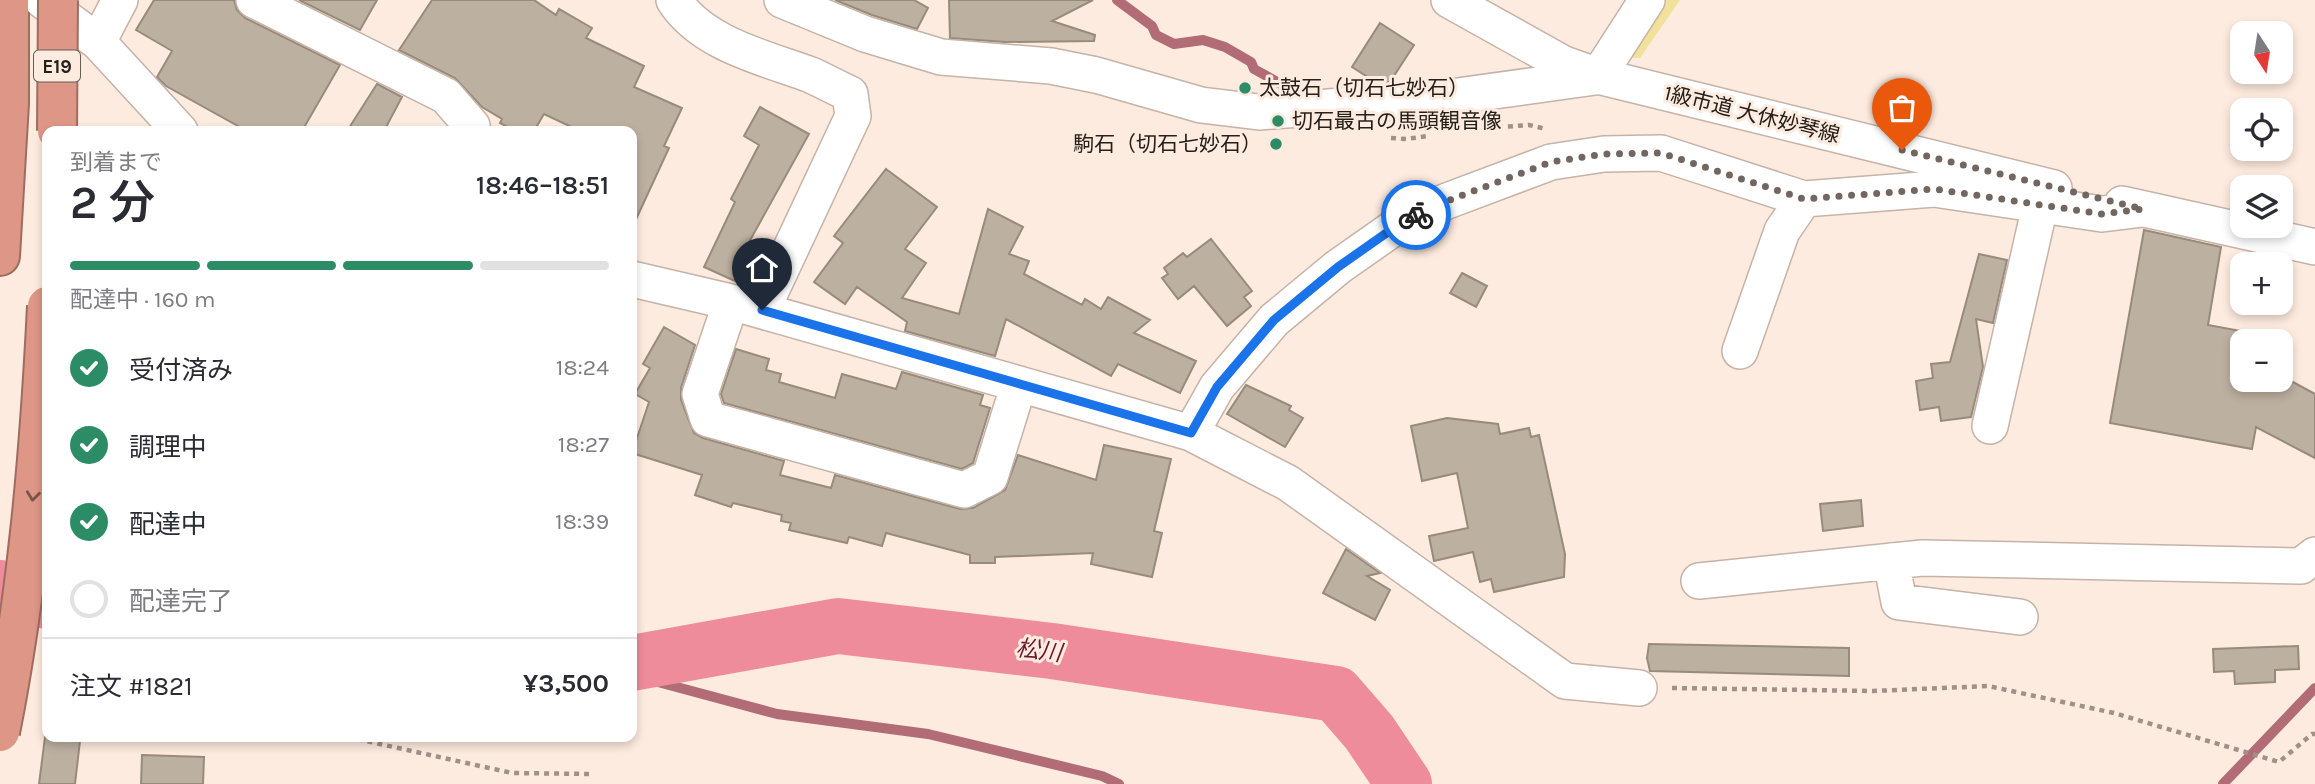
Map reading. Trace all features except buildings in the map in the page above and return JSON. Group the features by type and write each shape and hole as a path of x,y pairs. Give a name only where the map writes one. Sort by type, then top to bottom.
{"highway":[{"name":"E19","path":"0,256 9,103 9,0"},
{"name":"E19","path":"57,126 58,0"},
{"path":"0,732 9,685 40,447 42,407"}],"street":[{"path":"42,0 98,41 175,126"},
{"path":"98,41 120,0"},
{"path":"254,0 446,96 472,126"},
{"path":"674,0 682,13 733,48 813,76 850,94 853,116 746,306 700,394 708,419 964,490 990,477 1019,384"},
{"path":"782,0 865,34 941,57 1051,66 1096,75 1201,105 1259,112 1436,99 1598,76 1647,0"},
{"name":"1級市道 大休妙琴線","path":"1449,0 1564,64 1598,76 2143,209 2315,247"},
{"path":"1191,433 1217,387 1274,320 1338,267 1405,220 1447,201 1551,162 1604,154 1661,153 1804,199 1934,189 2102,214 2143,209"},
{"path":"1740,351 1782,231 1804,199"},
{"path":"1990,426 2040,206"},
{"path":"637,280 746,306 1191,433 1288,482 1564,681 1639,688"},
{"path":"1699,581 1923,558 2301,566 2315,555"},
{"path":"1891,561 1899,602 2020,617"}],"path":[{"path":"1639,688 1873,691 1988,686 2114,713 2279,762 2315,734"},
{"path":"371,742 512,773 590,774"}],"shaded area":[{"path":"1659,0 1680,0 1640,58 1621,58"}],"waterway":[{"path":"1117,0 1152,26 1156,35 1174,44 1203,40 1225,47 1251,62 1254,69 1306,98"},
{"name":"松川","path":"0,588 42,600"},
{"name":"松川","path":"637,662 838,626 1052,651 1336,694 1369,732 1404,784"},
{"path":"637,676 777,714 928,734 1102,776 1119,784"},
{"path":"2223,784 2315,688"}],"way so far":[{"path":"1416,215 1551,162 1604,154 1661,153 1804,199 1934,189 2102,214 2143,209 1902,150"}],"place":[{"name":"太鼓石（切石七妙石）","path":"1245,88"},
{"name":"切石最古の馬頭観音像","path":"1278,121"},
{"name":"駒石（切石七妙石）","path":"1276,144"}],"route":[{"path":"762,310 1191,433 1217,387 1274,320 1338,267 1416,215"}]}
